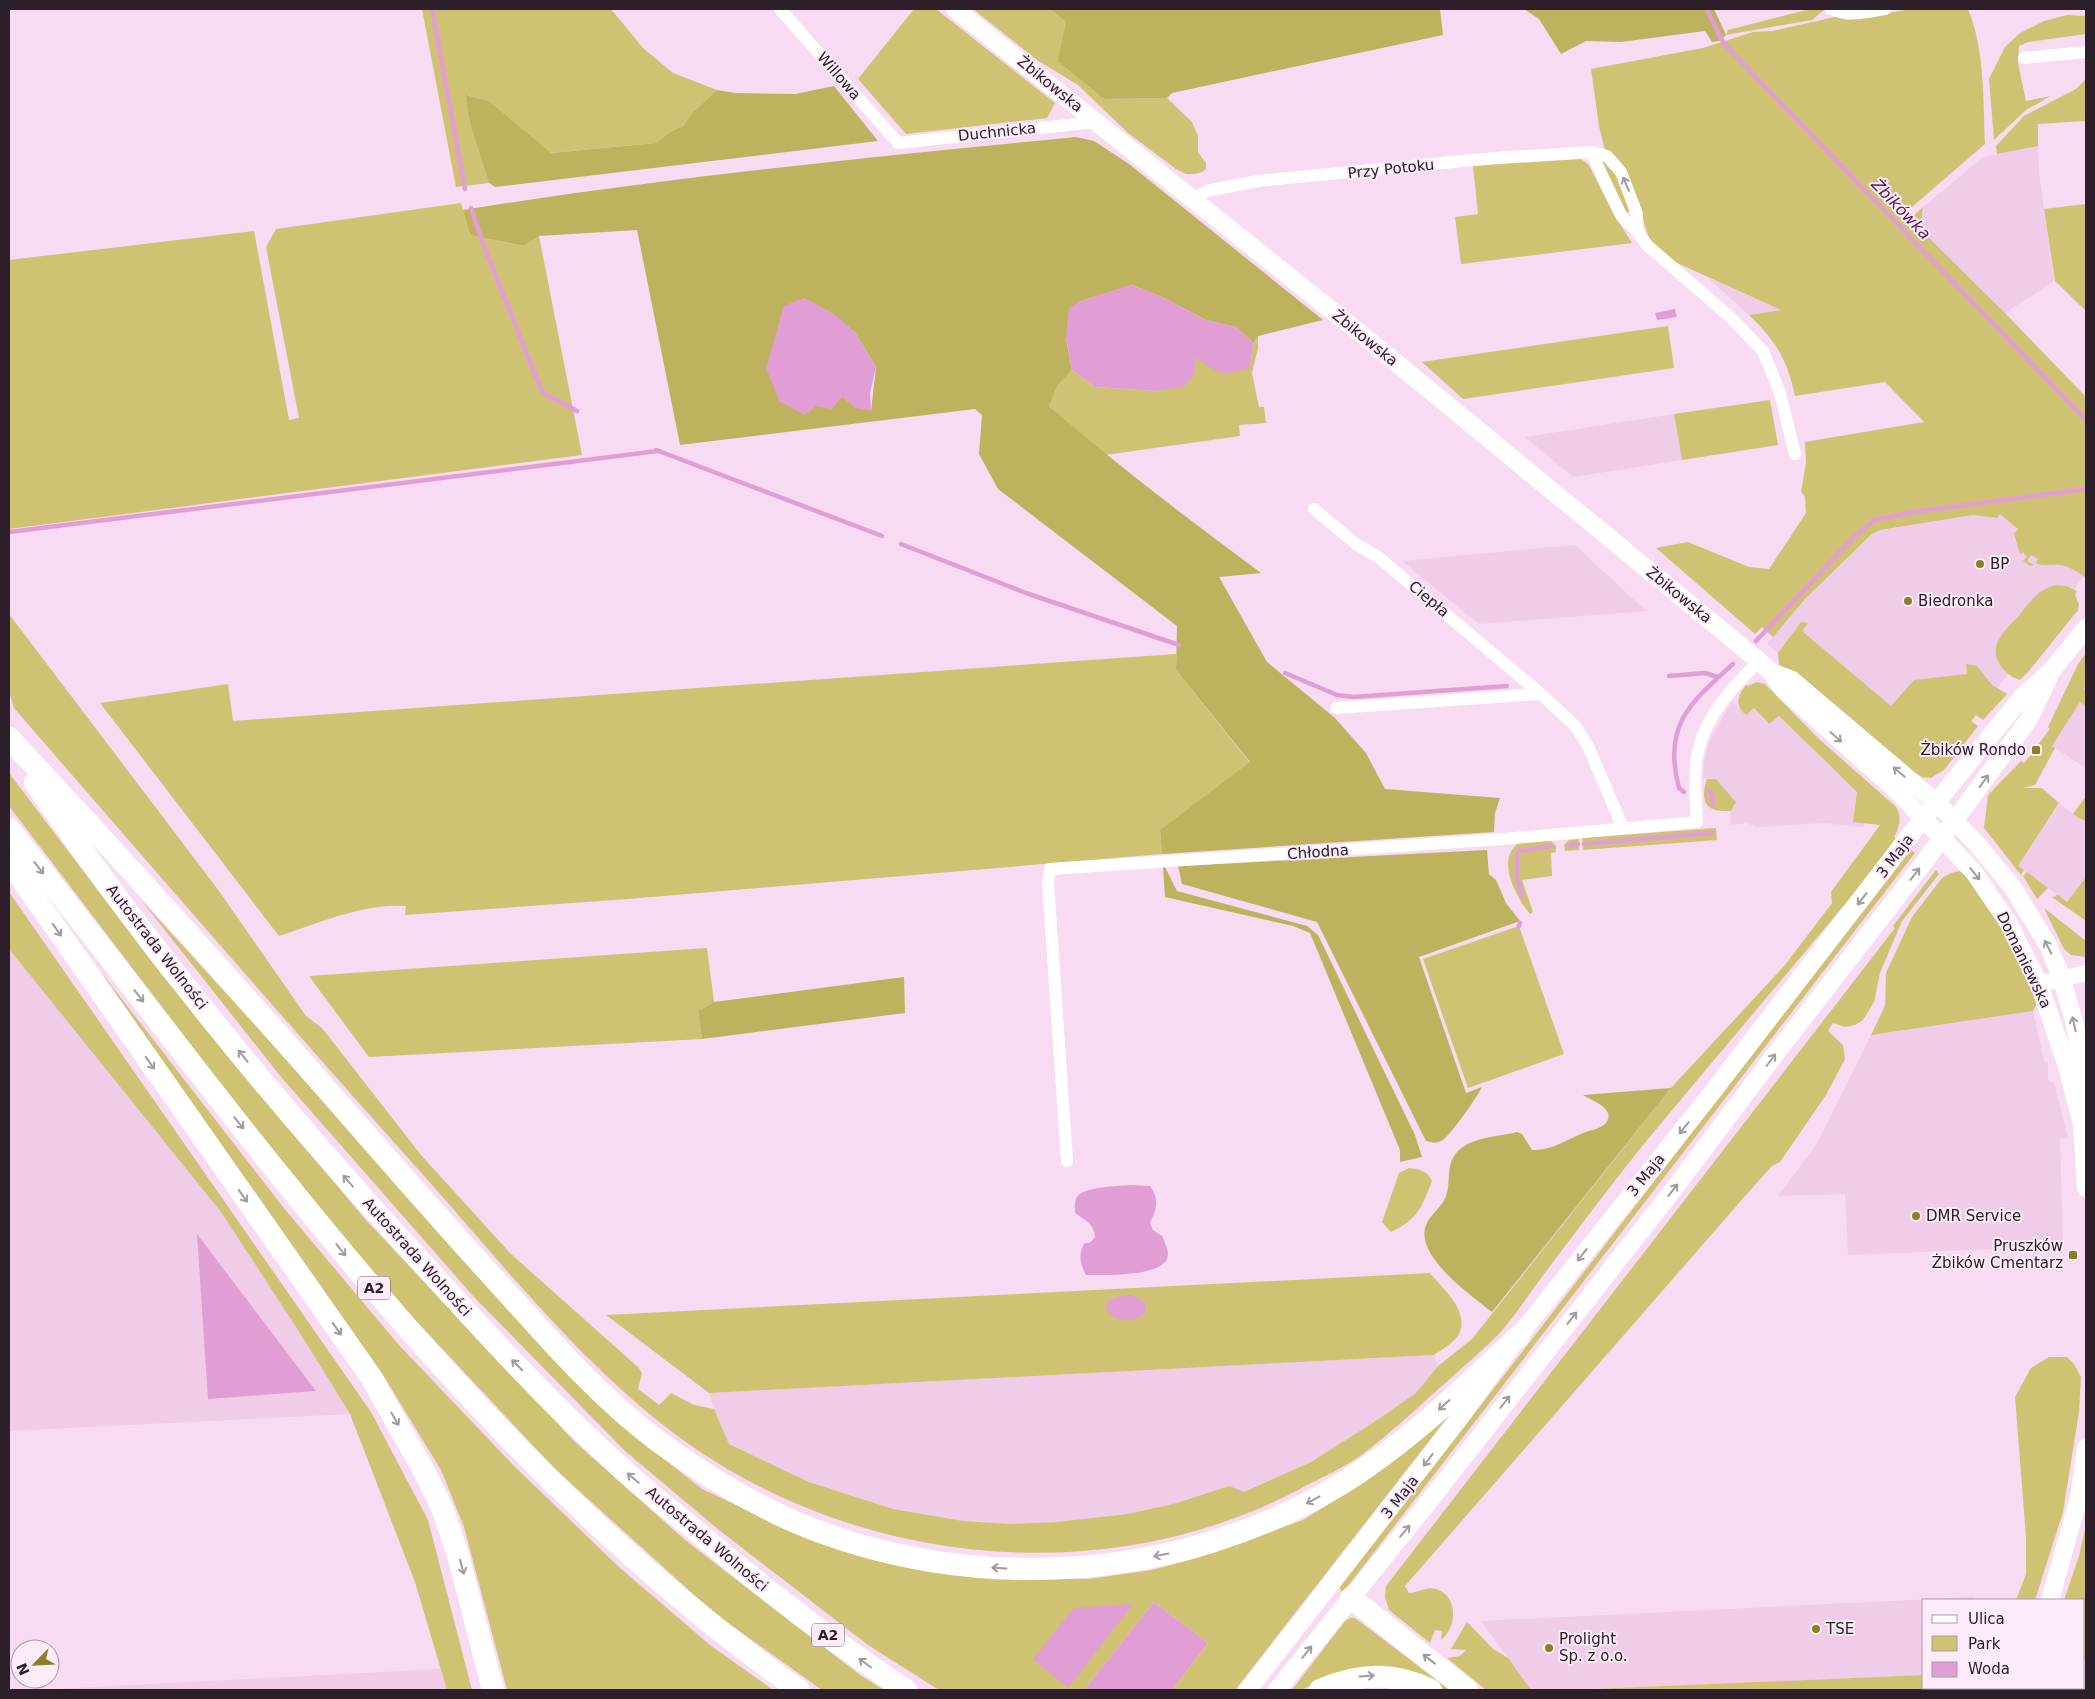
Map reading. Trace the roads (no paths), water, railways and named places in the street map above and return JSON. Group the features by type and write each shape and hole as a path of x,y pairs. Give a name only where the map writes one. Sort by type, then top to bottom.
{"highway":[{"path":"9,738 134,872 410,1184 577,1369 652,1437 704,1473 756,1504 797,1523 895,1554 944,1564 1034,1570 1116,1564 1204,1544 1262,1524 1308,1502 1339,1485 1379,1459 1418,1429 1519,1336"},
{"name":"Autostrada Wolności","path":"9,745 87,858 278,1100 363,1198 493,1342 624,1470 751,1577 874,1669 906,1690"},
{"name":"A2","path":"9,829 192,1064 338,1247 467,1395 537,1467 642,1564 722,1633 799,1690"},
{"path":"9,861 371,1377 424,1471 443,1510 461,1564 493,1690"},
{"path":"1351,1598 1467,1690"},
{"path":"1320,1690 1344,1681 1372,1676 1402,1678 1431,1690"}],"main road":[{"name":"Żbikowska","path":"955,9 1194,199 1765,666 1792,680 1937,803"},
{"name":"3 Maja","path":"1248,1690 1452,1428 1519,1336 1714,1090 1924,819 2022,697 2053,668 2086,628"},
{"name":"Żbikowska","path":"1765,666 1783,689 1898,792 1924,819"},
{"name":"3 Maja","path":"1277,1690 1426,1505 1673,1190 1942,838 2029,719 2053,668"},
{"name":"Domaniewska","path":"1937,803 1984,851 2013,888 2048,944 2062,979 2074,1022 2084,1071 2086,1108 2082,1124"},
{"name":"Domaniewska","path":"1924,819 1973,872 1991,895 2008,922 2039,984 2066,1063 2082,1124 2086,1188"},
{"path":"2050,1599 2079,1497 2086,1448"},
{"path":"1311,1608 1334,1604 1351,1598"}],"street":[{"name":"Willowa","path":"780,9 898,143"},
{"path":"1831,9 1841,13 1855,14 1885,9"},
{"path":"2024,58 2086,52"},
{"name":"Duchnicka","path":"898,143 1097,122"},
{"path":"1590,152 1622,217 1637,231 1647,245 1730,317 1763,352 1780,393 1795,454"},
{"name":"Przy Potoku","path":"1194,199 1207,191 1258,181 1494,158 1590,152 1607,156 1621,172 1636,214 1637,231"},
{"name":"Ciepła","path":"1314,509 1356,544 1378,557 1542,694 1576,727 1588,746 1623,828"},
{"name":"Chłodna","path":"1067,1161 1048,883 1050,870 1504,839 1696,822 1696,762 1703,735 1721,703 1765,666"},
{"path":"1336,708 1542,694"},
{"path":"2039,984 2086,973"}],"water":[{"path":"1132,285 1162,297 1206,320 1236,327 1253,343 1250,368 1226,373 1221,372 1196,357 1194,376 1183,387 1154,391 1095,387 1072,370 1066,338 1069,308 1078,302"},
{"path":"804,298 831,312 854,331 876,367 870,393 871,411 855,408 842,397 832,409 816,406 805,415 780,402 766,368 784,306"},
{"path":"1675,309 1677,317 1657,320 1655,313"},
{"path":"1130,1185 1150,1186 1153,1191 1156,1204 1150,1223 1153,1230 1162,1236 1168,1250 1167,1259 1162,1265 1142,1272 1117,1275 1086,1275 1080,1256 1084,1244 1091,1242 1095,1237 1091,1226 1075,1213 1076,1199 1080,1194 1093,1189"},
{"path":"197,1234 316,1391 208,1399"},
{"path":"1124,1295 1135,1296 1140,1299 1146,1307 1145,1314 1135,1319 1124,1320 1118,1319 1109,1313 1106,1308 1108,1300"},
{"path":"1154,1602 1208,1643 1172,1690 1084,1690"},
{"path":"1133,1604 1068,1688 1033,1659 1074,1608"}],"waterway":[{"path":"432,9 465,189"},
{"name":"Żbikówka","path":"1707,9 1721,39 1729,49 2086,420"},
{"path":"471,208 482,241 540,387 545,394 577,411"},
{"path":"656,450 882,536"},
{"path":"9,532 658,451"},
{"path":"1756,641 1853,538 1874,520 1914,512 2086,489"},
{"path":"901,544 1026,593 1179,645"},
{"path":"1684,792 1679,788 1675,766 1674,747 1678,731 1693,703 1733,664"},
{"path":"1285,673 1337,695 1353,697 1507,686"},
{"path":"1669,676 1705,673 1718,677"},
{"path":"1708,791 1712,794 1713,805"},
{"path":"1584,844 1712,833"},
{"path":"1569,845 1578,844"},
{"path":"1522,896 1517,879 1517,853 1519,851 1551,846"}],"place":[{"name":"BP","path":"1980,564"},
{"name":"Biedronka","path":"1908,601"},
{"name":"Żbików Rondo","path":"2036,750"},
{"name":"DMR Service","path":"1916,1216"},
{"name":"Pruszków Żbików Cmentarz","path":"2073,1255"},
{"name":"TSE","path":"1816,1629"},
{"name":"Prolight Sp. z o.o.","path":"1549,1648"}]}
